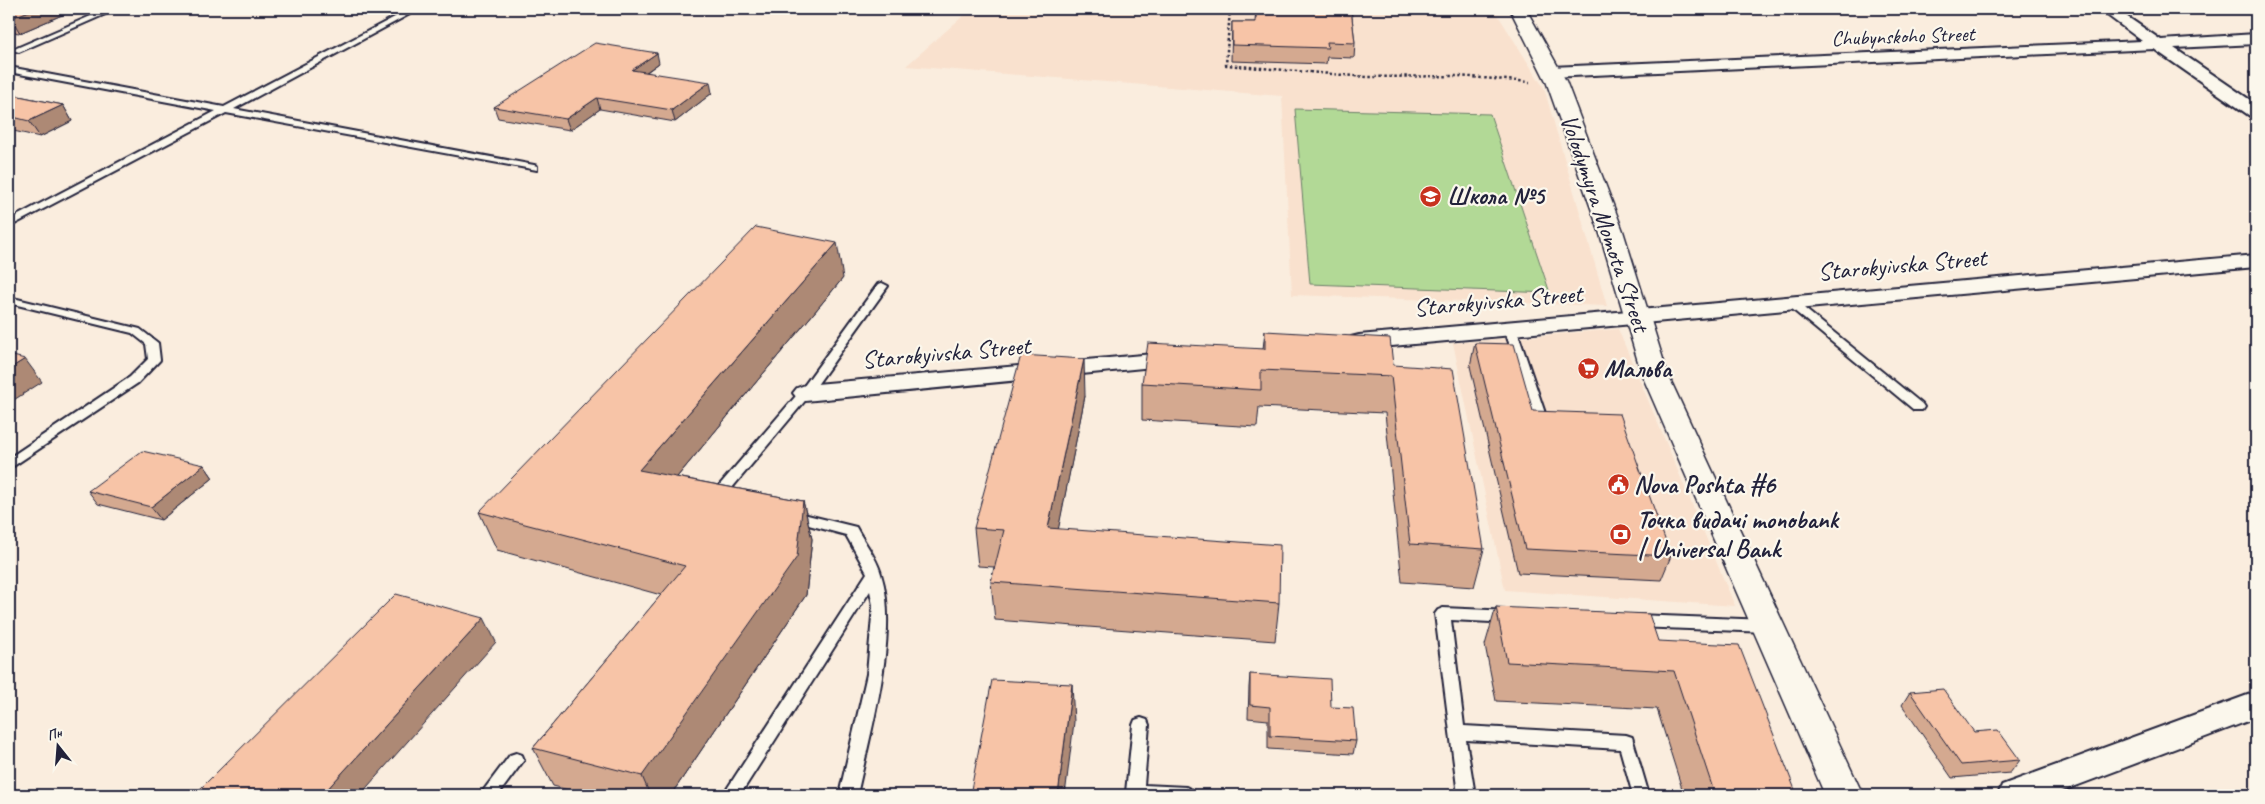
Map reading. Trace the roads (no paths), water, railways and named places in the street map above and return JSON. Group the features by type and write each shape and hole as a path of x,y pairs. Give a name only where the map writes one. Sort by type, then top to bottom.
{"street":[{"name":"Volodymyra Momota Street","path":"1518,9 1554,78 1611,231 1655,375 1844,795"},
{"path":"2106,9 2256,112"},
{"name":"Chubynskoho Street","path":"1554,78 2256,39"},
{"name":"Starokyivska Street","path":"1342,343 2256,261"},
{"name":"Starokyivska Street","path":"805,393 1192,357"},
{"path":"2014,795 2256,705"}],"lane":[{"path":"16,50 113,9"},
{"path":"9,224 415,9"},
{"path":"9,69 534,168"},
{"path":"735,502 715,498 805,393 882,286"},
{"path":"9,300 136,331 152,343 154,360 134,380 9,464"},
{"path":"1790,302 1918,408"},
{"path":"1510,328 1542,423 1560,424"},
{"path":"774,512 851,531 874,573 880,605 875,674 848,795"},
{"path":"731,795 874,573"},
{"path":"1466,795 1443,614 1522,617"},
{"path":"1621,620 1768,626"},
{"path":"1141,724 1135,792 1186,795"},
{"path":"1457,733 1626,742 1641,795"},
{"path":"488,795 516,760"}],"place":[{"name":"Школа №5","path":"1431,196"},
{"name":"Мальва","path":"1588,369"},
{"name":"Nova Poshta #6","path":"1618,485"},
{"name":"Точка видачі monobank | Universal Bank","path":"1621,534"}]}
